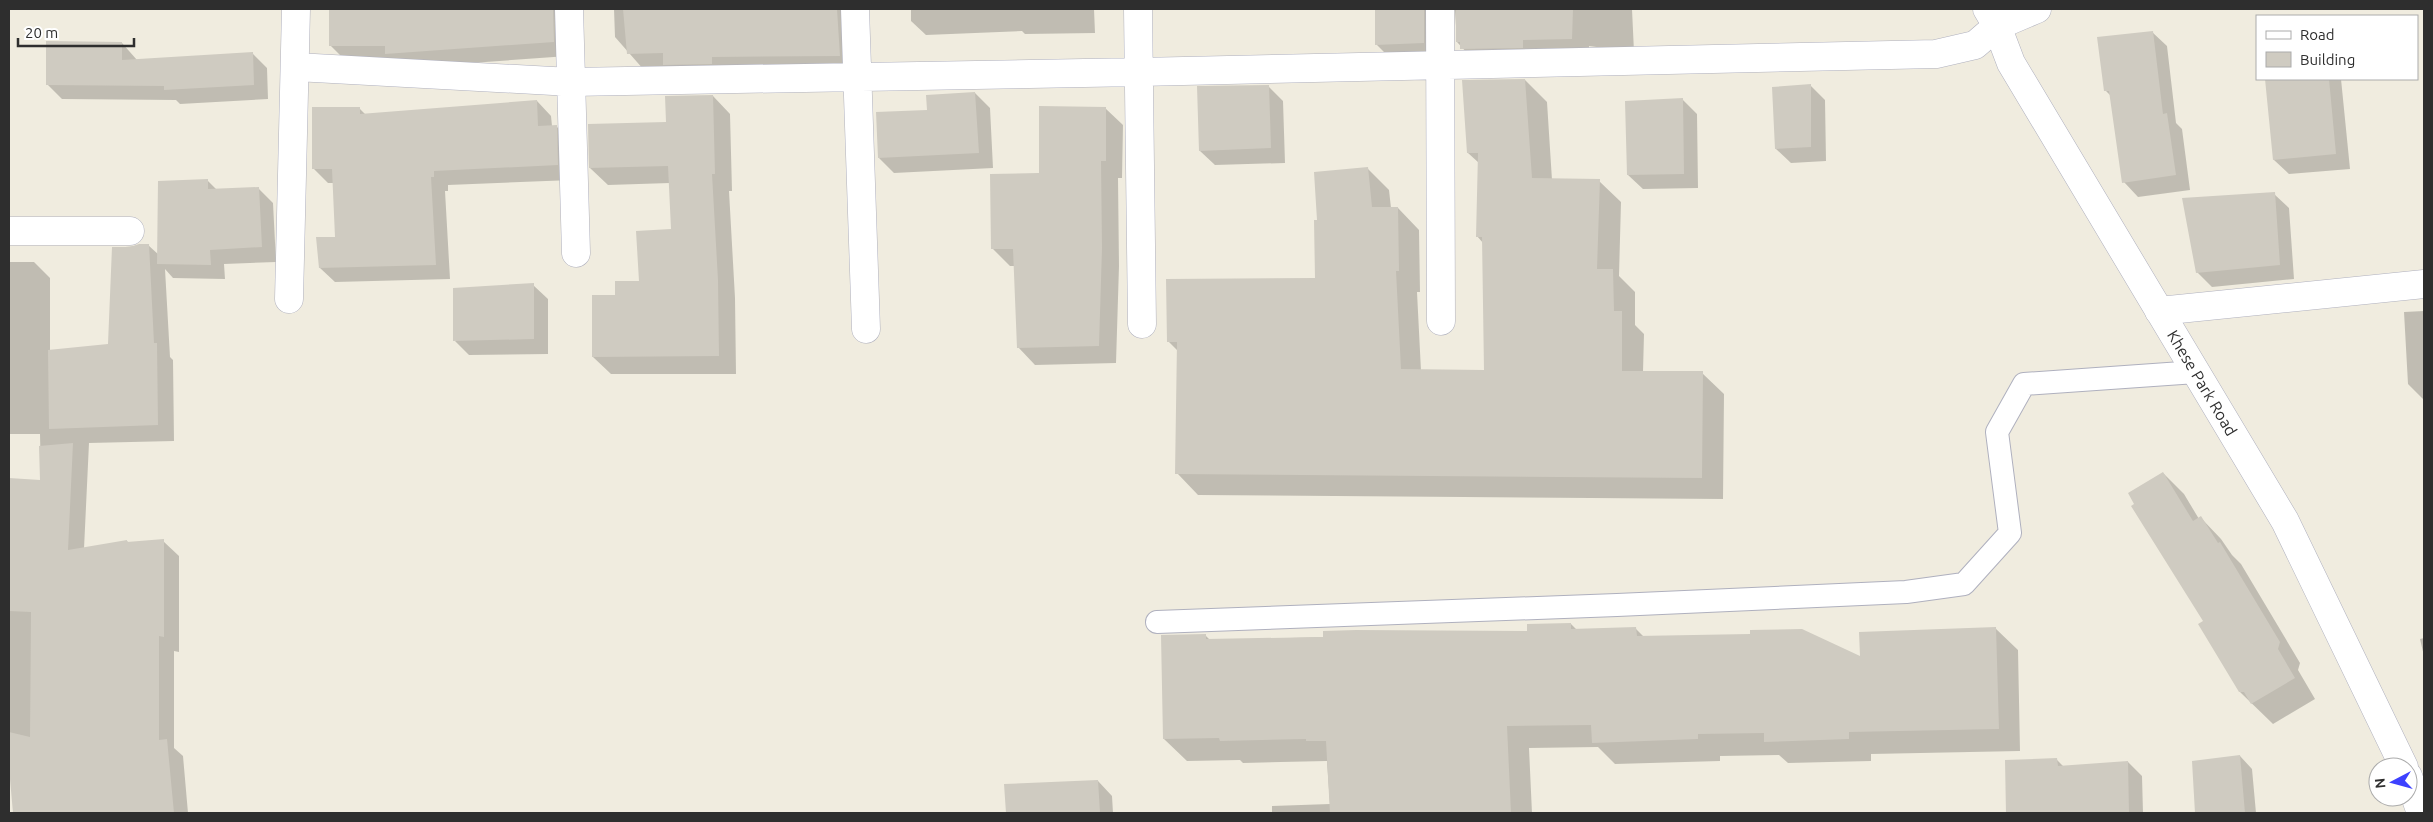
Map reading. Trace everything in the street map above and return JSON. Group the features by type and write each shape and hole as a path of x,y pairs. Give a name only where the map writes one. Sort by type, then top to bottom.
{"street":[{"path":"289,299 296,9"},
{"path":"568,9 576,253"},
{"path":"855,9 866,329"},
{"path":"1138,9 1142,324"},
{"path":"1440,9 1441,320"},
{"path":"296,67 571,82 1139,72 1936,54 1975,45 1992,17 2038,9"},
{"name":"Khese Park Road","path":"1992,17 2012,63 2285,521 2399,757"},
{"path":"9,231 130,231"},
{"path":"2159,311 2424,284"}],"lane":[{"path":"1157,622 1886,593 1964,584 2010,533 1997,432 2024,384 2196,372"}],"building":[{"path":"329,9 553,9 554,42 385,54 385,46 329,46"},
{"path":"623,9 837,9 840,56 712,57 712,64 663,65 663,53 627,54"},
{"path":"1375,9 1424,9 1424,43 1375,45"},
{"path":"1456,9 1573,9 1572,39 1523,40 1523,48 1460,49 1460,42 1456,42"},
{"path":"2153,31 2163,114 2167,113 2176,175 2122,183 2109,91 2104,91 2097,37"},
{"path":"46,41 122,42 122,60 253,52 254,85 164,90 164,86 46,85"},
{"path":"1525,79 1532,178 1600,179 1597,269 1613,269 1614,311 1622,311 1622,371 1703,371 1702,478 1175,474 1177,342 1167,342 1166,279 1315,278 1314,220 1317,220 1314,172 1368,167 1372,207 1398,207 1399,271 1396,271 1401,369 1484,370 1482,237 1476,237 1478,153 1467,153 1462,80"},
{"path":"2265,80 2329,80 2336,154 2273,160"},
{"path":"1811,84 1811,147 1775,149 1772,87"},
{"path":"1269,85 1271,148 1199,151 1197,86"},
{"path":"975,92 979,153 878,158 876,112 927,110 926,95"},
{"path":"713,95 715,174 712,174 718,280 719,356 592,357 592,295 615,295 615,281 639,281 636,231 671,229 668,166 589,168 588,124 666,122 665,96"},
{"path":"1683,98 1684,174 1627,175 1625,101"},
{"path":"537,100 538,126 557,125 558,165 434,171 434,177 431,177 436,265 319,268 316,237 335,237 332,169 312,169 312,107 360,107 360,114"},
{"path":"1039,106 1106,107 1106,161 1101,161 1102,248 1099,346 1017,348 1013,249 991,249 990,174 1039,173"},
{"path":"208,179 208,189 259,187 262,247 210,250 211,265 157,264 158,181"},
{"path":"2275,192 2280,265 2196,273 2182,198"},
{"path":"139,244 149,244 154,343 157,343 158,425 49,429 48,350 108,344 112,247 130,247"},
{"path":"534,283 534,339 453,341 453,288"},
{"path":"73,443 68,550 127,540 127,542 164,539 164,637 159,636 159,740 167,739 174,813 13,813 9,768 9,732 30,737 31,612 9,611 9,478 40,480 39,446"},
{"path":"2163,472 2193,521 2201,516 2218,543 2220,542 2280,642 2278,649 2295,678 2251,704 2244,692 2239,692 2198,624 2203,621 2131,506 2134,504 2128,493"},
{"path":"1571,623 1571,629 1636,627 1637,636 1750,634 1750,630 1802,629 1860,656 1859,632 1996,627 1999,729 1849,732 1849,739 1764,742 1764,733 1698,734 1698,739 1592,743 1591,725 1507,726 1511,813 1330,813 1326,741 1306,741 1306,739 1220,741 1219,738 1163,739 1161,635 1206,634 1206,639 1323,637 1323,631 1527,631 1527,624"},
{"path":"2240,755 2245,813 2195,813 2192,761"},
{"path":"2057,758 2058,766 2128,761 2129,813 2006,813 2005,760"},
{"path":"1098,780 1100,813 1006,813 1004,784"}]}
